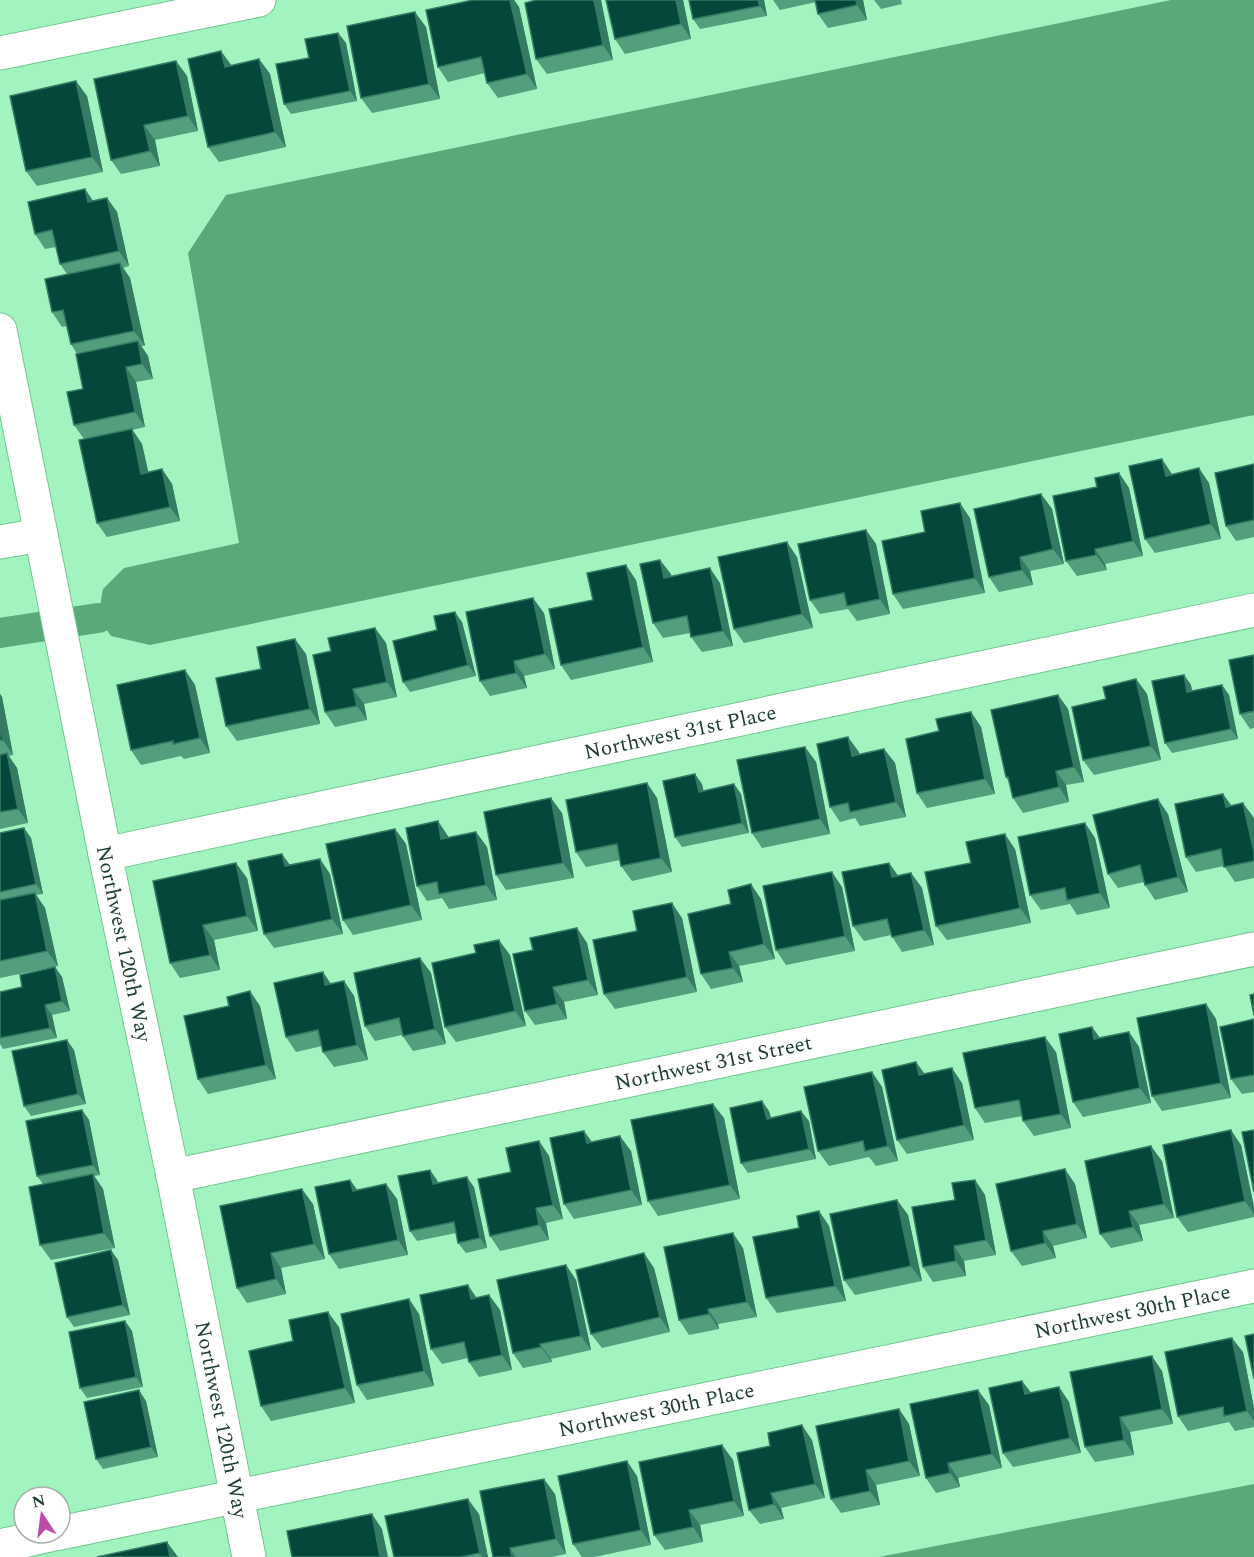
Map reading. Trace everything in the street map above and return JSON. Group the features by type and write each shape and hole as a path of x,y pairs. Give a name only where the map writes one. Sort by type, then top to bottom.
{"street":[{"path":"0,53 259,0"},
{"name":"Northwest 120th Way","path":"0,330 249,1557"},
{"path":"0,542 44,548"},
{"name":"Northwest 31st Place","path":"105,854 1254,610"},
{"name":"Northwest 31st Street","path":"173,1176 1254,949"},
{"name":"Northwest 30th Place","path":"72,1530 1254,1286"}],"shaded area":[{"path":"1171,0 1254,0 1254,415 150,645 111,636 98,618 103,589 124,568 239,543 188,253 226,195"},
{"path":"1254,1484 1254,1557 879,1557"}],"building":[{"path":"473,0 510,0 527,74 487,83 481,57 438,67 426,10"},
{"path":"536,0 594,0 603,45 536,59 525,3"},
{"path":"606,0 676,0 681,24 615,39"},
{"path":"689,0 758,0 760,6 693,19"},
{"path":"815,0 856,0 857,5 818,14"},
{"path":"415,12 429,84 361,98 347,26"},
{"path":"338,33 350,91 284,104 276,64 309,58 305,39"},
{"path":"221,51 225,67 259,59 275,132 208,147 188,59"},
{"path":"176,61 188,116 144,125 150,151 111,160 94,79"},
{"path":"76,81 92,157 26,171 10,96"},
{"path":"85,189 88,202 107,198 119,251 60,264 52,230 35,234 28,202"},
{"path":"120,263 134,331 71,344 63,310 52,312 45,279"},
{"path":"138,341 142,364 126,367 135,412 74,425 67,392 83,389 76,354"},
{"path":"132,429 141,474 162,469 170,507 97,523 79,440"},
{"path":"1162,459 1166,476 1199,468 1211,524 1145,539 1129,466"},
{"path":"1254,464 1254,520 1226,526 1215,473"},
{"path":"1119,473 1133,541 1095,549 1096,555 1066,561 1053,496 1097,487 1095,478"},
{"path":"1041,494 1053,549 1020,557 1022,570 989,577 974,509"},
{"path":"960,503 975,578 893,594 882,541 925,532 921,511"},
{"path":"866,530 880,599 847,606 844,593 810,600 798,544"},
{"path":"787,542 802,614 734,629 718,557"},
{"path":"660,560 664,578 710,568 723,631 691,637 687,616 653,623 640,564"},
{"path":"626,565 643,647 561,665 549,609 593,600 587,573"},
{"path":"533,598 545,654 514,661 516,673 480,681 466,612"},
{"path":"455,612 468,665 403,682 393,641 437,630 434,616"},
{"path":"375,628 387,682 353,689 357,706 325,712 313,655 331,651 328,638"},
{"path":"295,639 310,709 226,726 216,678 261,669 257,647"},
{"path":"1254,655 1254,711 1240,714 1229,660"},
{"path":"185,670 200,738 131,750 117,685"},
{"path":"1184,675 1187,692 1222,685 1231,729 1165,743 1152,681"},
{"path":"1136,679 1151,746 1083,760 1072,707 1106,699 1103,687"},
{"path":"1058,695 1074,767 1056,771 1059,787 1013,798 991,710"},
{"path":"971,712 985,779 917,793 906,739 939,731 936,719"},
{"path":"848,737 852,756 884,749 896,802 850,812 848,803 830,807 817,744"},
{"path":"805,747 820,819 752,833 737,760"},
{"path":"7,753 18,809 0,812 0,755"},
{"path":"695,774 699,792 734,784 742,823 675,837 663,781"},
{"path":"647,783 661,858 621,866 617,844 576,852 566,800"},
{"path":"1223,794 1226,807 1243,803 1254,861 1224,867 1221,849 1186,857 1175,804"},
{"path":"551,798 563,863 496,875 484,812"},
{"path":"1158,799 1178,877 1145,885 1140,865 1108,874 1093,815"},
{"path":"438,821 441,839 476,832 486,885 439,894 437,882 417,886 406,828"},
{"path":"1085,823 1100,893 1067,900 1065,888 1030,895 1018,837"},
{"path":"24,828 36,884 0,892 0,833"},
{"path":"395,829 411,905 343,920 326,844"},
{"path":"1005,834 1020,908 936,926 925,872 971,863 966,842"},
{"path":"282,854 285,866 320,859 332,919 264,934 248,861"},
{"path":"236,863 247,916 203,925 210,955 170,963 153,881"},
{"path":"889,863 892,877 911,873 924,930 892,937 887,919 853,926 842,872"},
{"path":"832,872 845,936 776,950 763,886"},
{"path":"751,884 764,944 729,952 733,968 701,974 688,914 731,904 728,890"},
{"path":"35,893 47,951 0,961 0,900"},
{"path":"672,903 687,977 604,994 593,940 637,931 633,911"},
{"path":"577,928 588,980 553,987 557,1004 525,1011 513,954 533,950 530,938"},
{"path":"499,940 515,1011 445,1027 432,963 476,953 474,945"},
{"path":"420,958 435,1029 403,1036 399,1018 365,1026 354,973"},
{"path":"55,967 62,1001 45,1005 50,1028 0,1038 0,992 22,987 20,975"},
{"path":"323,972 325,985 344,981 357,1045 323,1052 318,1030 286,1037 274,983"},
{"path":"250,991 266,1065 198,1079 184,1016 229,1006 227,997"},
{"path":"1254,994 1254,1015 1250,995"},
{"path":"1206,1004 1221,1083 1152,1096 1137,1018"},
{"path":"1254,1019 1254,1075 1231,1079 1220,1027"},
{"path":"1092,1027 1094,1039 1129,1032 1140,1088 1073,1102 1059,1034"},
{"path":"1045,1037 1061,1114 1023,1121 1019,1100 975,1108 963,1053"},
{"path":"67,1040 78,1094 24,1106 12,1051"},
{"path":"916,1062 919,1075 952,1068 964,1125 897,1140 882,1070"},
{"path":"872,1072 888,1146 865,1151 863,1141 818,1151 804,1087"},
{"path":"762,1101 767,1119 801,1111 809,1149 741,1163 730,1108"},
{"path":"713,1104 730,1185 648,1201 631,1120"},
{"path":"82,1110 93,1165 37,1176 26,1121"},
{"path":"1231,1130 1245,1201 1177,1217 1163,1145"},
{"path":"1254,1130 1254,1192 1242,1132"},
{"path":"584,1131 587,1143 620,1136 631,1190 564,1204 550,1138"},
{"path":"539,1141 553,1205 536,1208 539,1225 490,1236 478,1179 511,1172 506,1148"},
{"path":"1151,1146 1164,1204 1129,1211 1133,1227 1100,1234 1085,1161"},
{"path":"1065,1169 1077,1224 1043,1231 1045,1243 1011,1251 996,1184"},
{"path":"430,1170 433,1184 467,1177 480,1238 458,1243 454,1222 410,1231 398,1176"},
{"path":"93,1174 104,1233 40,1245 29,1187"},
{"path":"350,1180 353,1191 386,1184 398,1240 329,1254 315,1187"},
{"path":"975,1180 986,1240 954,1246 956,1261 923,1267 912,1207 955,1200 952,1183"},
{"path":"302,1189 314,1244 271,1253 276,1279 237,1288 220,1206"},
{"path":"897,1200 911,1266 844,1280 830,1214"},
{"path":"819,1211 835,1286 766,1298 753,1237 799,1228 797,1216"},
{"path":"733,1233 747,1302 708,1309 709,1314 679,1320 664,1247"},
{"path":"111,1250 123,1305 67,1317 55,1263"},
{"path":"644,1253 660,1317 591,1334 576,1270"},
{"path":"566,1265 581,1336 540,1344 541,1347 513,1353 497,1280"},
{"path":"468,1285 471,1299 489,1295 502,1355 469,1362 464,1342 431,1349 420,1295"},
{"path":"409,1299 424,1371 357,1385 341,1314"},
{"path":"328,1312 345,1388 261,1406 249,1351 293,1341 289,1320"},
{"path":"125,1321 136,1377 80,1388 69,1332"},
{"path":"1254,1334 1254,1379 1245,1336"},
{"path":"1232,1338 1247,1411 1224,1416 1223,1407 1178,1416 1165,1352"},
{"path":"1152,1356 1162,1409 1120,1417 1124,1440 1085,1447 1070,1372"},
{"path":"1022,1381 1025,1394 1059,1387 1070,1438 1003,1453 989,1388"},
{"path":"139,1390 151,1447 96,1459 84,1402"},
{"path":"978,1390 992,1454 948,1463 950,1473 926,1478 910,1404"},
{"path":"899,1409 909,1461 866,1470 870,1491 831,1499 816,1426"},
{"path":"802,1425 815,1484 771,1493 774,1504 749,1510 737,1453 770,1446 768,1433"},
{"path":"722,1445 734,1501 689,1510 693,1527 654,1535 639,1462"},
{"path":"627,1461 641,1530 573,1544 558,1476"},
{"path":"544,1479 556,1539 510,1548 512,1557 493,1557 480,1491"},
{"path":"468,1499 480,1553 460,1557 394,1557 385,1516"},
{"path":"372,1514 380,1557 292,1557 287,1531"},
{"path":"167,1542 170,1557 97,1557"}],"waterway":[{"path":"0,633 98,618"}]}
